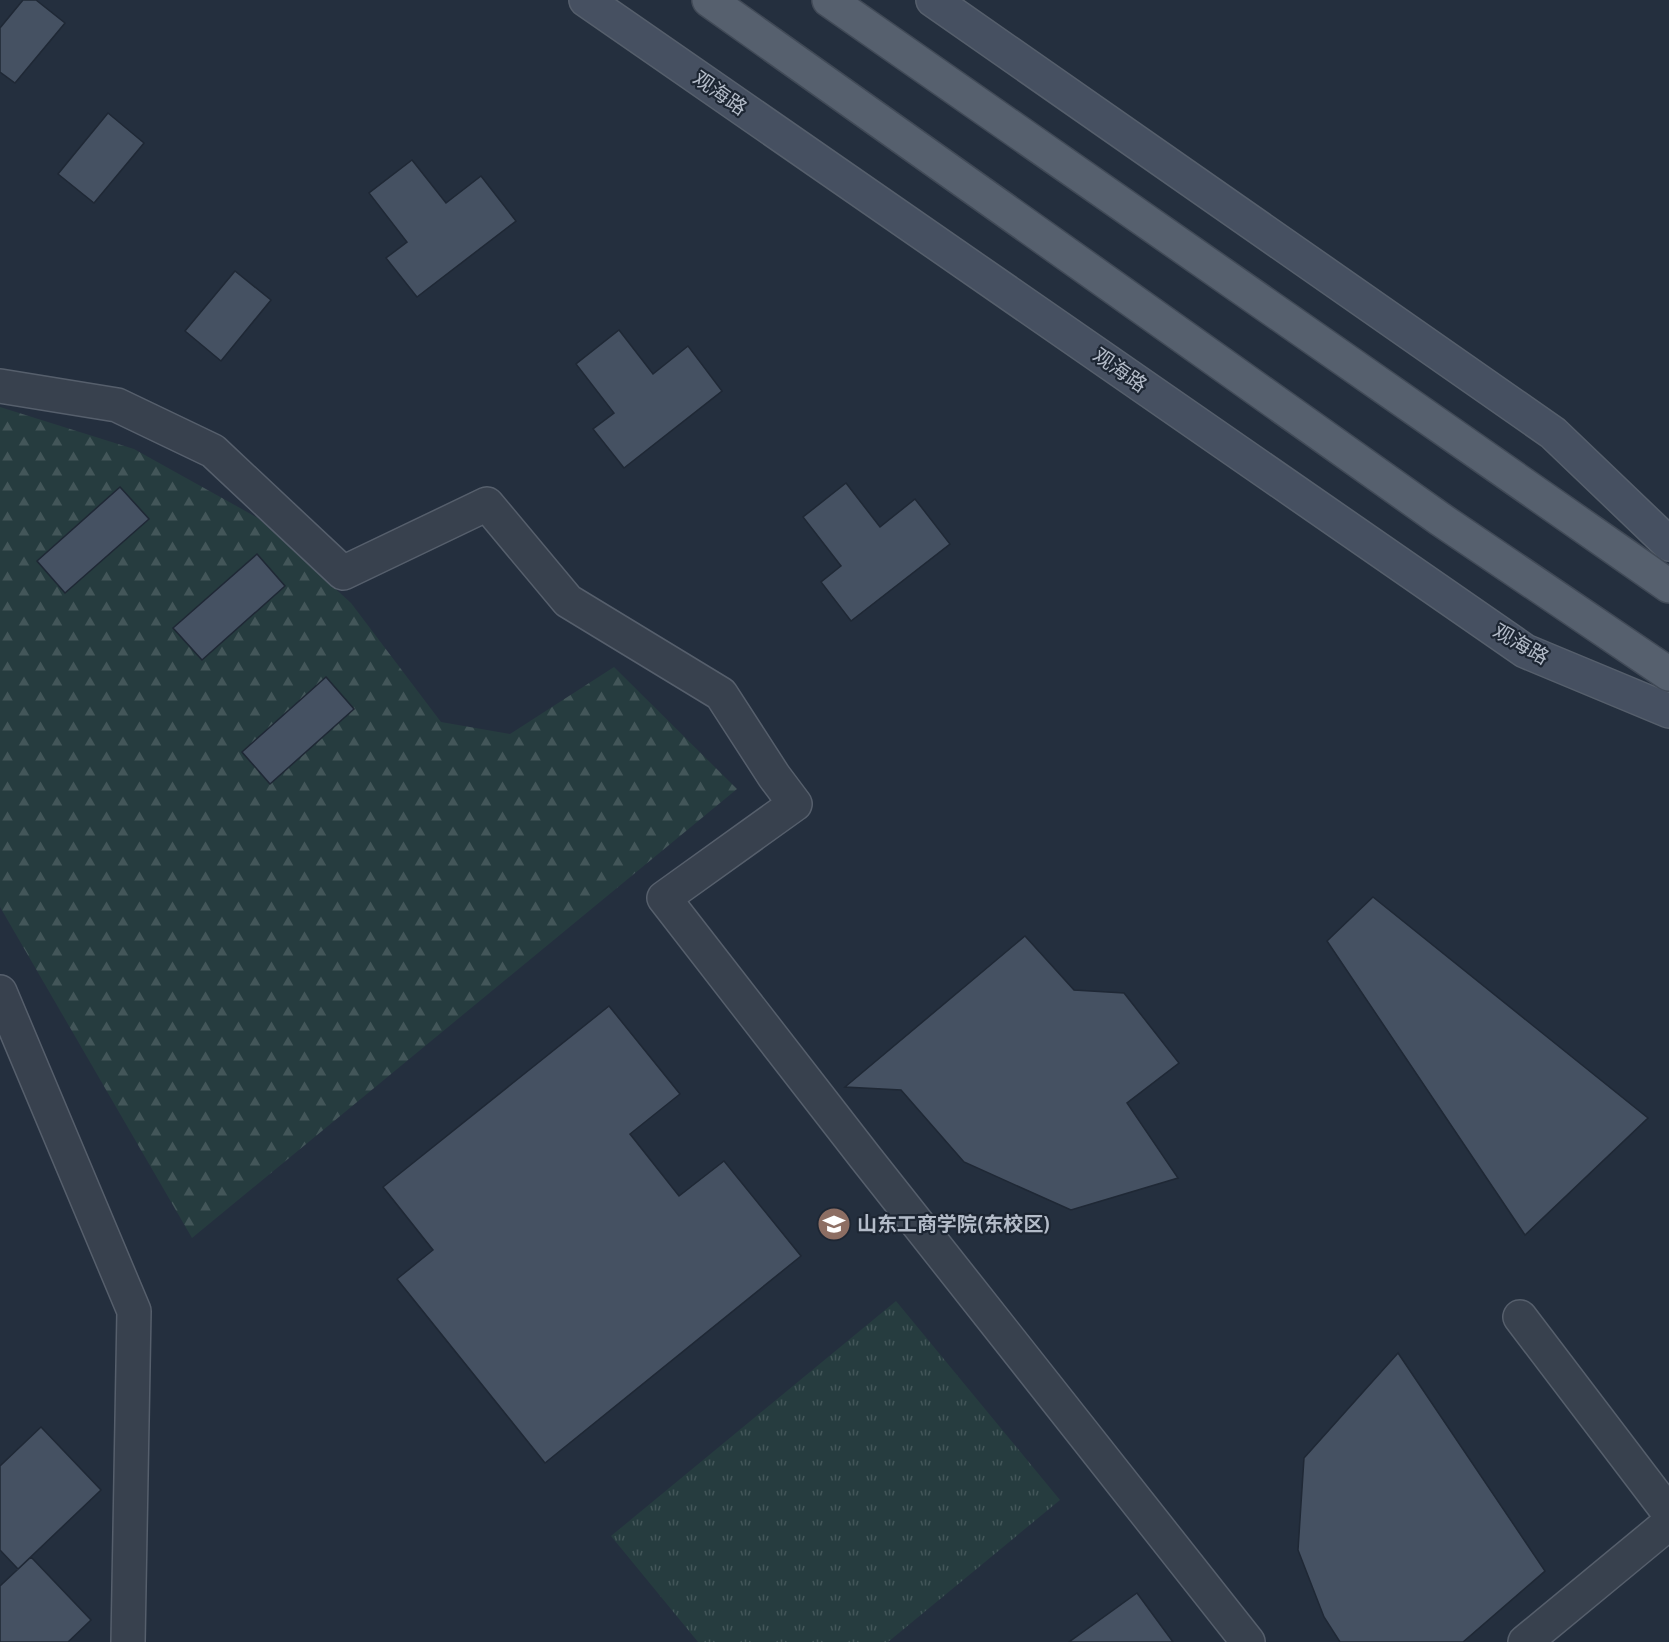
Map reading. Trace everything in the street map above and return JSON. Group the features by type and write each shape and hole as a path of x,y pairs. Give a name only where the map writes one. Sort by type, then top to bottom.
{"main road":[{"name":"观海路","path":"586,0 1525,651 1669,711"},
{"path":"709,0 1440,519 1669,674"},
{"path":"829,0 1669,586"},
{"path":"933,0 1553,433 1669,544"}],"street":[{"path":"0,386 117,405 213,451 343,573 487,504 568,600 720,694 795,804 664,898 865,1157 1248,1642"},
{"path":"0,992 134,1311 128,1642"},
{"path":"1520,1317 1669,1513"},
{"path":"1525,1642 1669,1523"}],"green space":[{"path":"0,407 134,449 258,518 351,603 441,722 510,734 614,667 737,789 192,1238 0,907"},
{"path":"896,1301 1060,1500 888,1642 698,1642 611,1536"}],"building":[{"path":"23,0 36,0 65,23 15,83 0,72 0,28"},
{"path":"108,113 144,143 94,203 58,174"},
{"path":"412,160 446,203 481,176 516,221 417,297 386,258 407,242 369,193"},
{"path":"235,271 271,300 221,361 185,331"},
{"path":"619,330 653,374 688,346 722,391 624,468 593,429 614,413 576,364"},
{"path":"846,483 880,527 915,499 950,544 851,621 821,582 841,566 803,517"},
{"path":"120,487 149,519 65,593 37,561"},
{"path":"257,554 285,586 202,660 173,628"},
{"path":"326,677 354,709 270,784 242,752"},
{"path":"1373,897 1648,1118 1525,1235 1327,941"},
{"path":"1025,936 1074,990 1124,993 1179,1063 1127,1103 1178,1178 1071,1210 964,1162 901,1090 845,1087"},
{"path":"609,1006 680,1094 630,1134 679,1196 724,1161 801,1256 545,1463 397,1279 433,1250 383,1187"},
{"path":"1398,1353 1545,1571 1463,1642 1340,1642 1324,1617 1298,1550 1304,1458"},
{"path":"41,1427 101,1490 18,1569 0,1550 0,1466"},
{"path":"31,1557 91,1620 68,1642 0,1642 0,1586"},
{"path":"1137,1593 1173,1642 1069,1642"}],"place":[{"name":"山东工商学院(东校区)","path":"834,1224"}]}
